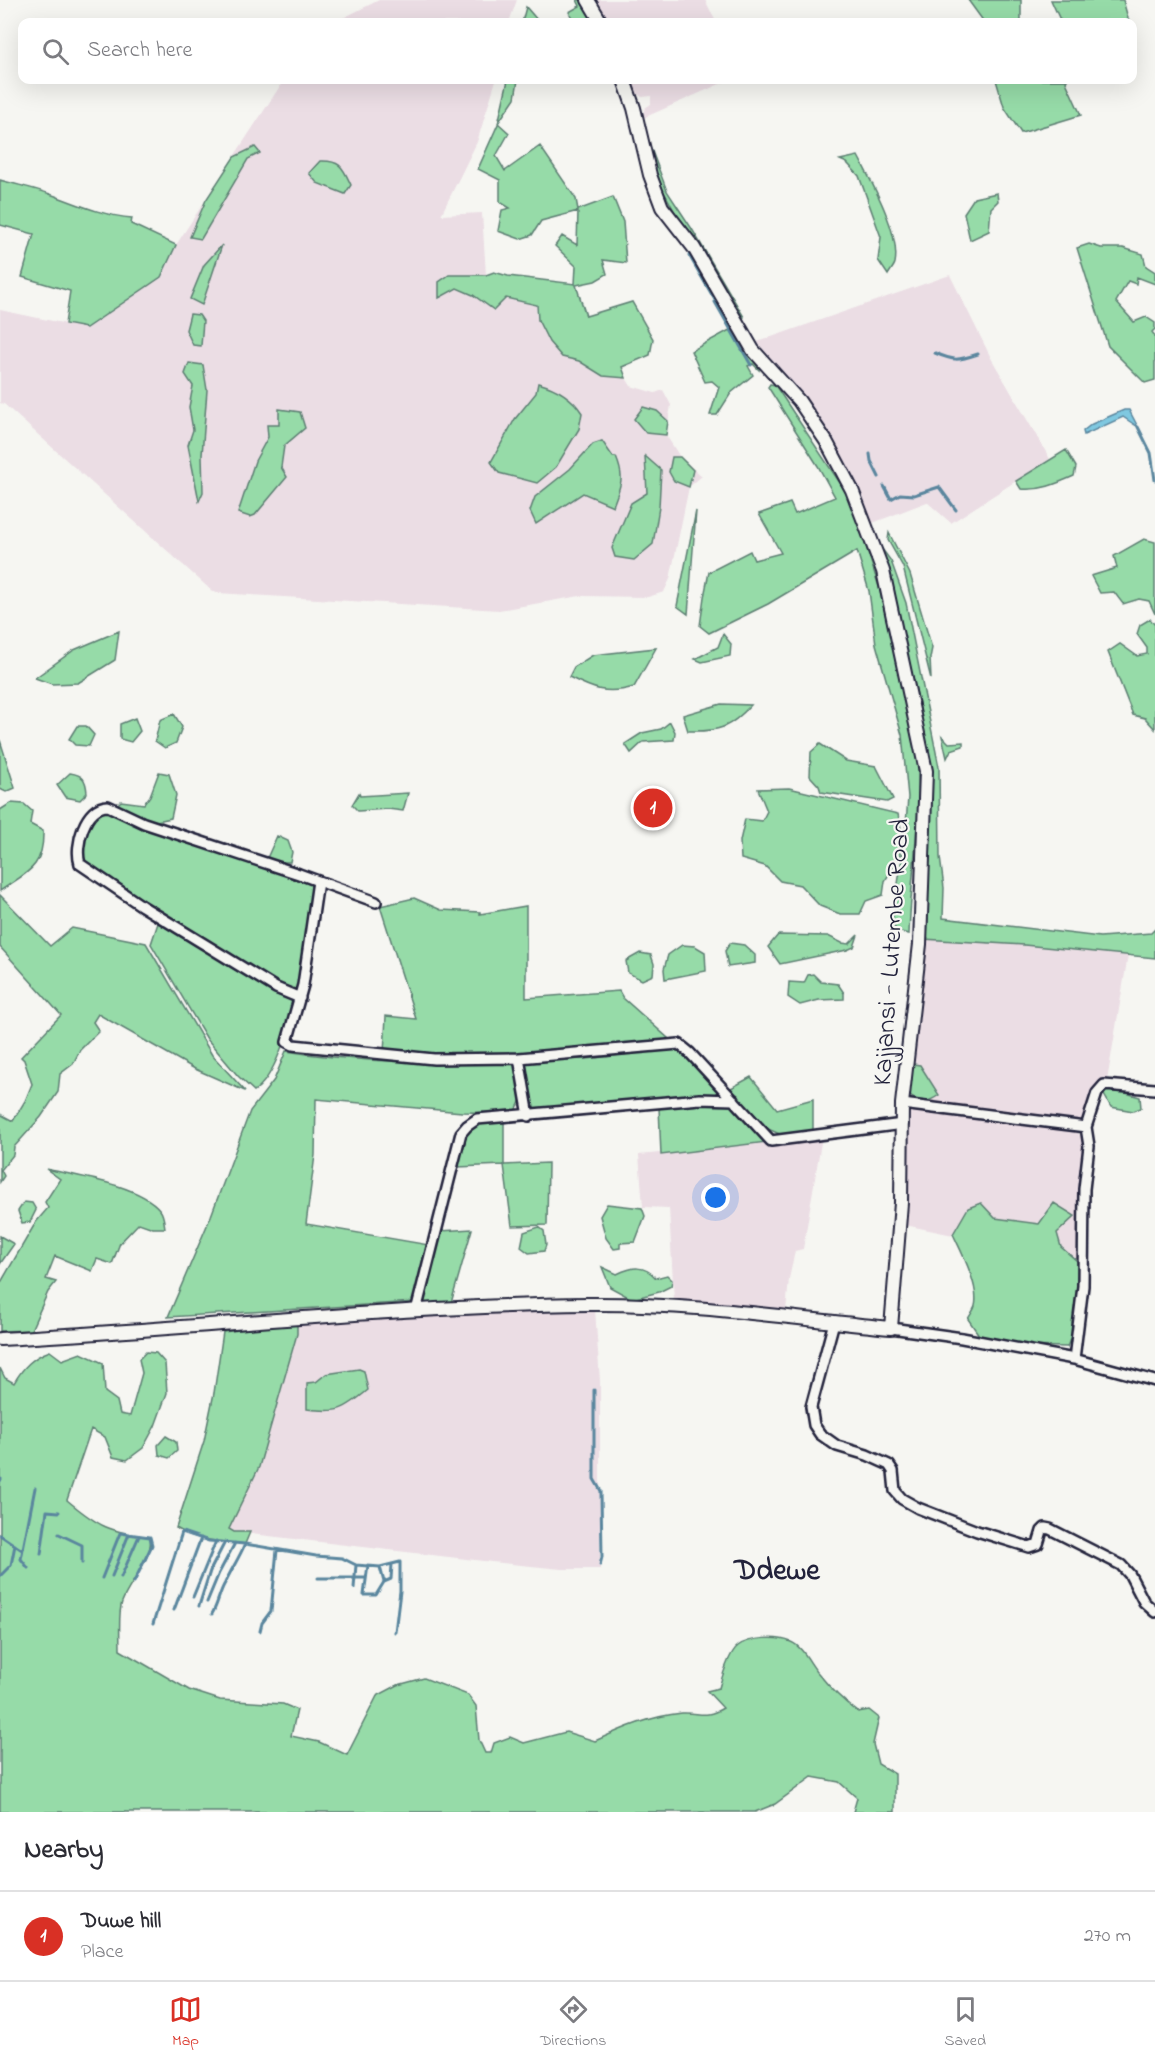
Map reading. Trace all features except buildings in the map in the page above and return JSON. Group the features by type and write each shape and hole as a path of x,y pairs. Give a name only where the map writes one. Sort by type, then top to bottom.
{"street":[{"path":"588,0 599,18"},
{"name":"Kajjansi - Lutembe Road","path":"625,84 634,108 650,175 662,207 694,248 753,350 799,400 826,441 852,490 883,571 926,771 920,944 902,1104 901,1203 891,1328"},
{"path":"300,998 276,988 142,906 80,864 77,849 81,835 93,812 102,806 108,806 144,823 318,880 376,902"},
{"path":"318,880 311,938 300,998 286,1042 292,1045 406,1058 519,1058 679,1044 771,1141 903,1124"},
{"path":"519,1058 529,1116"},
{"path":"1074,1359 1083,1286 1084,1189 1089,1146 1086,1127 1097,1093 1104,1085 1155,1089"},
{"path":"416,1311 460,1133 477,1119 700,1099 734,1100"},
{"path":"902,1104 1086,1127"},
{"path":"0,1339 263,1319 516,1305 623,1304 740,1311 962,1338 1074,1359 1155,1381"},
{"path":"834,1323 811,1407 814,1425 820,1434 837,1446 867,1455 889,1466 893,1471 896,1491 902,1498 918,1508 977,1531 1029,1547 1038,1544 1045,1528 1050,1529 1121,1565 1130,1575 1144,1602 1155,1612"}],"shaded area":[{"path":"379,0 517,0 510,18 343,18"},
{"path":"592,0 705,0 714,18 603,18"},
{"path":"281,84 495,84 477,142 441,215 482,213 486,275 494,309 506,298 537,305 538,320 549,342 562,357 579,361 603,376 626,378 631,386 655,393 663,390 671,405 666,435 680,457 702,476 689,487 670,579 664,592 648,597 580,596 499,610 212,591 4,404 0,403 0,310 86,328 161,277 176,245"},
{"path":"630,84 720,84 641,119 645,108 651,104 651,96 642,97 633,91"},
{"path":"950,275 991,358 1050,459 951,523 927,502 870,524 865,506 849,471 810,406 757,342"},
{"path":"923,939 1024,945 1128,955 1107,1081 1094,1089 1085,1119 1058,1120 926,1105 910,1100"},
{"path":"907,1108 939,1114 983,1116 1075,1130 1086,1143 1077,1261 905,1225 909,1203"},
{"path":"822,1137 803,1249 795,1251 786,1311 674,1301 669,1208 643,1207 639,1155"},
{"path":"595,1309 600,1381 600,1569 561,1569 492,1562 234,1532 229,1529 259,1467 297,1334 297,1323"}],"green space":[{"path":"577,0 583,0 593,18 572,18 569,12 580,6"},
{"path":"968,0 1021,0 1021,18 981,18"},
{"path":"1051,0 1123,0 1128,18 1059,18"},
{"path":"526,7 536,18 523,18"},
{"path":"507,84 517,84 515,98 498,122"},
{"path":"997,84 1067,84 1081,115 1021,133 1004,107"},
{"path":"498,123 509,133 496,156 505,171 540,146 576,199 578,210 613,197 623,222 626,263 603,260 607,274 595,281 576,285 586,316 632,302 653,339 650,355 622,367 626,378 603,376 579,361 562,357 549,342 538,320 537,305 506,298 494,310 473,295 457,288 439,298 439,282 449,275 486,275 494,272 508,276 575,284 576,266 555,246 562,236 577,245 578,211 541,221 532,235 520,239 498,231 502,210 510,208 500,202 500,180 478,169"},
{"path":"644,130 667,191 744,317 742,320 682,225 657,179"},
{"path":"255,147 260,153 248,159 201,239 190,237 206,200 234,157"},
{"path":"858,156 884,208 894,238 895,263 888,275 878,260 881,237 859,176 847,163 840,160"},
{"path":"320,161 333,162 340,166 351,185 345,194 317,183 309,173"},
{"path":"0,180 44,192 101,212 132,218 131,224 176,245 161,277 86,328 65,324 70,291 22,277 34,234 0,225"},
{"path":"997,193 998,201 991,208 989,231 970,240 964,213 974,198"},
{"path":"1089,244 1101,248 1123,248 1143,254 1146,266 1155,272 1155,284 1137,277 1136,284 1128,281 1116,302 1134,322 1146,317 1155,323 1155,329 1152,332 1155,336 1155,380 1145,383 1108,346 1077,248"},
{"path":"222,245 202,305 190,299 204,265"},
{"path":"190,314 199,315 203,321 201,346 193,345 186,330"},
{"path":"735,327 759,366 759,370 753,364 748,366 753,375 731,393 717,415 710,415 719,387 712,381 705,382 691,351"},
{"path":"189,363 203,365 207,390 202,455 203,492 199,501 188,445 193,430 189,407 193,386 185,374"},
{"path":"538,383 563,394 582,413 579,429 556,467 537,483 499,473 491,462 515,419 536,393"},
{"path":"770,384 775,385 846,492 856,515 879,587 917,755 918,800 909,934 897,931 892,923 905,838 908,797 902,735 876,644 869,591 857,551 768,604 709,633 700,626 709,572 750,551 754,560 781,553 759,514 790,503 795,514 835,497 768,387"},
{"path":"643,407 657,411 668,421 666,435 646,433 634,419"},
{"path":"279,409 300,412 305,428 284,446 281,467 287,477 255,515 250,517 238,513 255,461 268,437 267,425 279,425"},
{"path":"602,441 613,457 616,457 621,476 620,487 613,506 583,493 536,524 530,511 535,497 570,469 593,444"},
{"path":"1066,450 1076,467 1074,476 1041,488 1021,489 1016,481"},
{"path":"645,456 661,470 659,507 653,544 634,560 615,557 612,548 631,503 647,493"},
{"path":"672,457 680,457 693,470 689,487 674,481 669,472"},
{"path":"696,511 688,614 677,606"},
{"path":"889,533 910,574 932,648 931,679 903,567 888,540"},
{"path":"1144,539 1155,542 1155,614 1149,601 1139,599 1123,604 1114,592 1100,593 1091,576 1117,568 1114,556"},
{"path":"882,549 891,561 906,603 939,767 943,918 1100,937 1151,933 1155,929 1155,958 1024,945 923,939 932,781 919,703 880,551"},
{"path":"1150,619 1155,625 1155,729 1145,718 1133,715 1108,652 1120,644 1137,656 1147,654 1147,648 1137,634 1140,625"},
{"path":"119,631 115,660 78,683 52,684 35,678 74,650"},
{"path":"723,634 731,644 730,656 702,662 695,659 718,647"},
{"path":"656,648 634,687 600,690 569,677 574,667 593,655"},
{"path":"721,704 751,705 737,719 723,727 708,731 688,731 683,715"},
{"path":"174,714 182,727 176,743 165,748 155,741 160,720"},
{"path":"135,718 140,731 131,742 120,739 120,724"},
{"path":"670,722 675,732 674,740 643,742 631,753 625,744 642,733 661,729"},
{"path":"77,726 86,726 94,735 89,746 75,745 69,739"},
{"path":"942,736 949,743 963,742 963,746 951,750 947,758"},
{"path":"0,740 15,788 6,792 0,789"},
{"path":"820,744 846,761 876,766 893,799 887,802 821,792 810,776 811,752"},
{"path":"159,772 169,774 176,795 171,818 152,822 117,805 121,801 144,804 150,796"},
{"path":"70,773 78,775 85,781 87,793 80,800 65,797 57,785"},
{"path":"789,788 898,814 901,829 900,855 885,881 883,895 866,901 860,914 840,914 820,906 800,885 780,881 765,866 741,859 740,841 745,819 762,821 767,811 758,789"},
{"path":"359,793 360,796 408,793 403,811 388,809 358,811 352,805"},
{"path":"11,803 24,804 32,811 30,824 43,831 43,843 32,868 0,891 0,810"},
{"path":"102,810 110,811 139,826 311,885 314,894 299,994 265,977 150,908 84,864 82,842 84,834 91,821"},
{"path":"277,836 288,841 292,852 290,862 276,862 267,858"},
{"path":"0,895 50,946 72,928 146,943 212,1055 245,1091 195,1069 98,1014 93,1022 99,1031 80,1050 73,1064 60,1074 58,1092 41,1117 14,1147 13,1155 1,1170 4,1176 0,1182 0,1114 13,1121 32,1084 21,1057 61,1015 0,947"},
{"path":"414,898 441,910 480,912 480,914 526,906 526,998 619,991 623,998 669,1039 667,1042 532,1055 457,1056 384,1053 386,1016 416,1019 380,906"},
{"path":"159,920 297,1000 275,1062 262,1084 254,1091 238,1076 207,1039 151,944"},
{"path":"778,935 828,936 849,944 858,935 854,947 847,950 780,964 768,947"},
{"path":"730,943 744,945 755,955 755,963 728,967 725,951"},
{"path":"682,945 695,946 705,952 706,971 665,979 664,969 668,955"},
{"path":"640,953 651,955 654,964 653,975 642,980 628,973 626,961"},
{"path":"813,974 821,982 838,984 844,993 844,999 819,1000 800,1005 788,997 789,982 804,983 808,975"},
{"path":"672,1049 694,1062 721,1096 533,1109 526,1078 527,1061 586,1059"},
{"path":"286,1051 342,1058 397,1061 509,1061 518,1066 521,1085 520,1103 512,1113 462,1112 316,1099 315,1155 306,1224 429,1245 415,1302 168,1317 211,1216 250,1111 274,1080"},
{"path":"913,1064 920,1065 939,1095 924,1102 910,1096 909,1077"},
{"path":"751,1077 777,1109 813,1099 813,1132 782,1135 761,1126 731,1088"},
{"path":"1108,1088 1140,1097 1141,1108 1133,1111 1111,1107 1103,1093"},
{"path":"730,1103 741,1110 767,1142 661,1155 659,1107"},
{"path":"504,1121 504,1165 458,1167 466,1135 474,1125 480,1122"},
{"path":"548,1163 547,1225 512,1226 504,1165"},
{"path":"46,1169 90,1178 138,1194 151,1201 160,1210 165,1228 153,1228 139,1223 120,1243 112,1264 97,1259 92,1271 55,1256 46,1279 56,1282 48,1292 31,1330 0,1331 0,1284 36,1222 48,1208 45,1202 60,1179"},
{"path":"24,1202 32,1203 36,1210 30,1222 22,1223 18,1211"},
{"path":"981,1203 995,1218 1039,1224 1054,1203 1075,1216 1057,1233 1061,1247 1077,1261 1081,1296 1075,1326 1067,1347 1020,1346 979,1335 968,1319 975,1306 975,1289 969,1269 953,1234 968,1208"},
{"path":"607,1204 642,1208 645,1216 635,1242 620,1243 620,1248 614,1249 606,1238 600,1216"},
{"path":"539,1227 544,1231 546,1245 544,1251 529,1253 521,1247 524,1232"},
{"path":"472,1229 451,1303 424,1304 423,1299 440,1231"},
{"path":"0,1236 14,1244 0,1264"},
{"path":"602,1267 617,1274 638,1268 647,1270 656,1278 667,1275 672,1280 671,1286 659,1292 632,1299 610,1287"},
{"path":"297,1323 297,1334 259,1467 229,1529 234,1532 250,1532 245,1544 200,1538 176,1528 204,1441 223,1332"},
{"path":"50,1351 62,1360 81,1353 103,1363 105,1392 117,1401 120,1414 130,1416 142,1373 139,1359 146,1352 156,1353 165,1363 167,1393 155,1426 143,1448 127,1460 113,1457 105,1437 91,1429 67,1500 106,1527 150,1537 145,1562 122,1602 120,1650 189,1690 220,1700 283,1704 297,1710 291,1736 319,1742 347,1755 377,1696 398,1685 424,1678 468,1695 476,1706 479,1740 485,1753 491,1753 494,1743 510,1737 524,1743 566,1732 595,1741 627,1727 659,1717 682,1713 707,1714 717,1711 723,1708 707,1691 719,1688 726,1666 735,1649 743,1643 764,1638 785,1640 799,1648 827,1684 852,1708 858,1712 869,1710 879,1718 873,1744 878,1764 895,1774 895,1812 853,1812 857,1798 839,1782 812,1777 775,1804 755,1812 0,1812 0,1368 5,1378 14,1383 29,1363"},
{"path":"359,1369 364,1371 368,1390 359,1397 340,1409 326,1411 307,1409 307,1383 316,1382 326,1374"},
{"path":"166,1436 176,1442 177,1451 169,1458 159,1455 158,1445"}],"water":[{"path":"1129,410 1138,427 1123,417 1084,435 1083,431 1092,424"}],"waterway":[{"path":"689,255 715,300"},
{"path":"715,302 751,365"},
{"path":"935,353 956,359 978,354"},
{"path":"1138,427 1151,453 1155,480"},
{"path":"870,454 879,477"},
{"path":"884,486 891,499 900,494 914,495 939,487 956,510"},
{"path":"594,1390 594,1479 601,1491 602,1557 600,1565"},
{"path":"28,1568 21,1559 35,1488"},
{"path":"41,1554 47,1511 59,1512"},
{"path":"153,1624 182,1532 209,1541 342,1558 356,1565 380,1567 400,1562 400,1591 395,1632"},
{"path":"102,1578 120,1533 150,1537 152,1545 134,1582"},
{"path":"59,1534 82,1545 82,1563"},
{"path":"112,1576 129,1534"},
{"path":"0,1535 22,1550"},
{"path":"121,1577 139,1536"},
{"path":"174,1610 201,1538"},
{"path":"193,1597 216,1541"},
{"path":"199,1606 210,1571 225,1542"},
{"path":"207,1602 235,1543"},
{"path":"212,1614 245,1544"},
{"path":"0,1576 11,1565 15,1545"},
{"path":"260,1631 262,1623 271,1611 277,1550"},
{"path":"384,1582 391,1579 392,1564"},
{"path":"354,1588 356,1565"},
{"path":"368,1565 364,1595 376,1595 384,1582 380,1567"},
{"path":"318,1578 366,1578"}],"place":[{"name":"Duwe hill","path":"653,808"}],"district":[{"name":"Ddewe","path":"777,1569"}]}
